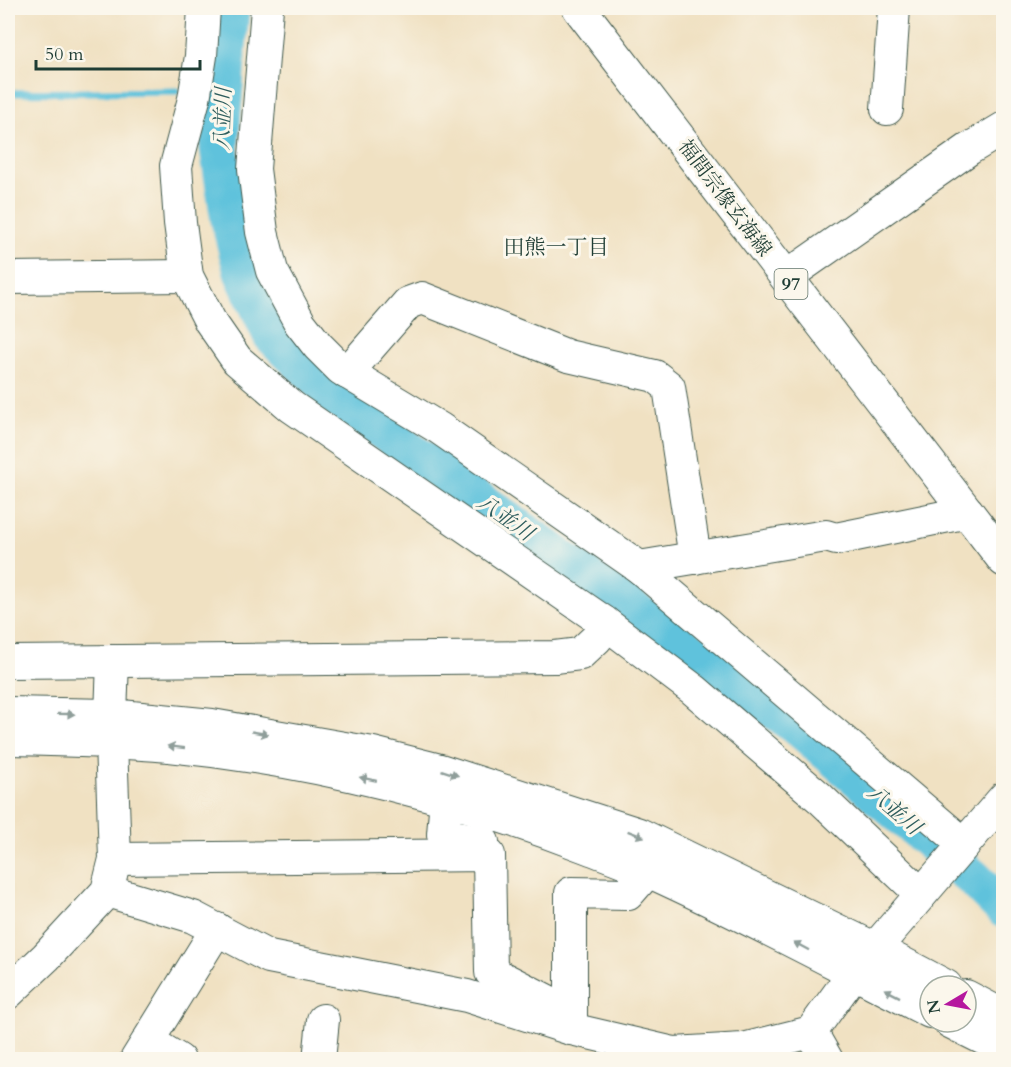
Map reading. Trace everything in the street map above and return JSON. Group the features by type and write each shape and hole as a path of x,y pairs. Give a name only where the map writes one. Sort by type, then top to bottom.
{"main road":[{"name":"福間宗像玄海線","path":"579,8 1004,560"}],"street":[{"path":"204,8 201,56 194,99 176,166 180,223 187,276 210,321 237,360 292,407 604,622 694,690 924,890"},
{"path":"267,8 254,169 262,232 272,271 300,322 318,346 341,369 439,428 639,567 960,848"},
{"path":"887,109 894,8"},
{"path":"786,277 969,149 1004,128"},
{"path":"8,279 187,276"},
{"path":"347,373 408,303 422,298 567,356 655,376 669,387 695,558"},
{"path":"639,567 826,536 836,539 968,512"},
{"path":"8,662 555,657 580,654 597,638 604,622"},
{"path":"8,993 46,957 107,891 115,859 111,728 113,661"},
{"path":"8,713 111,728 170,746 277,760 446,798 545,831 648,871 760,924 918,1006"},
{"path":"8,739 111,728 212,725 373,753 440,770 639,834 923,974"},
{"path":"446,798 443,834 487,843 491,972 571,1022"},
{"path":"107,891 193,917 269,957 467,996 571,1022 674,1053 743,1049 811,1032 874,948 1004,798"},
{"path":"115,859 489,855"},
{"path":"571,1022 571,893 628,894 648,871"},
{"path":"179,1059 142,1050 217,929"},
{"path":"978,1002 1004,1016"},
{"path":"320,1059 323,1020"},
{"path":"811,1032 827,1059"},
{"path":"974,1034 1004,1049"}],"waterway":[{"name":"八並川","path":"230,8 219,148 230,220 243,272 272,335 336,398 801,729 974,879 1004,909"},
{"path":"8,93 177,91"}],"district":[{"name":"田熊一丁目","path":"556,247"}]}
